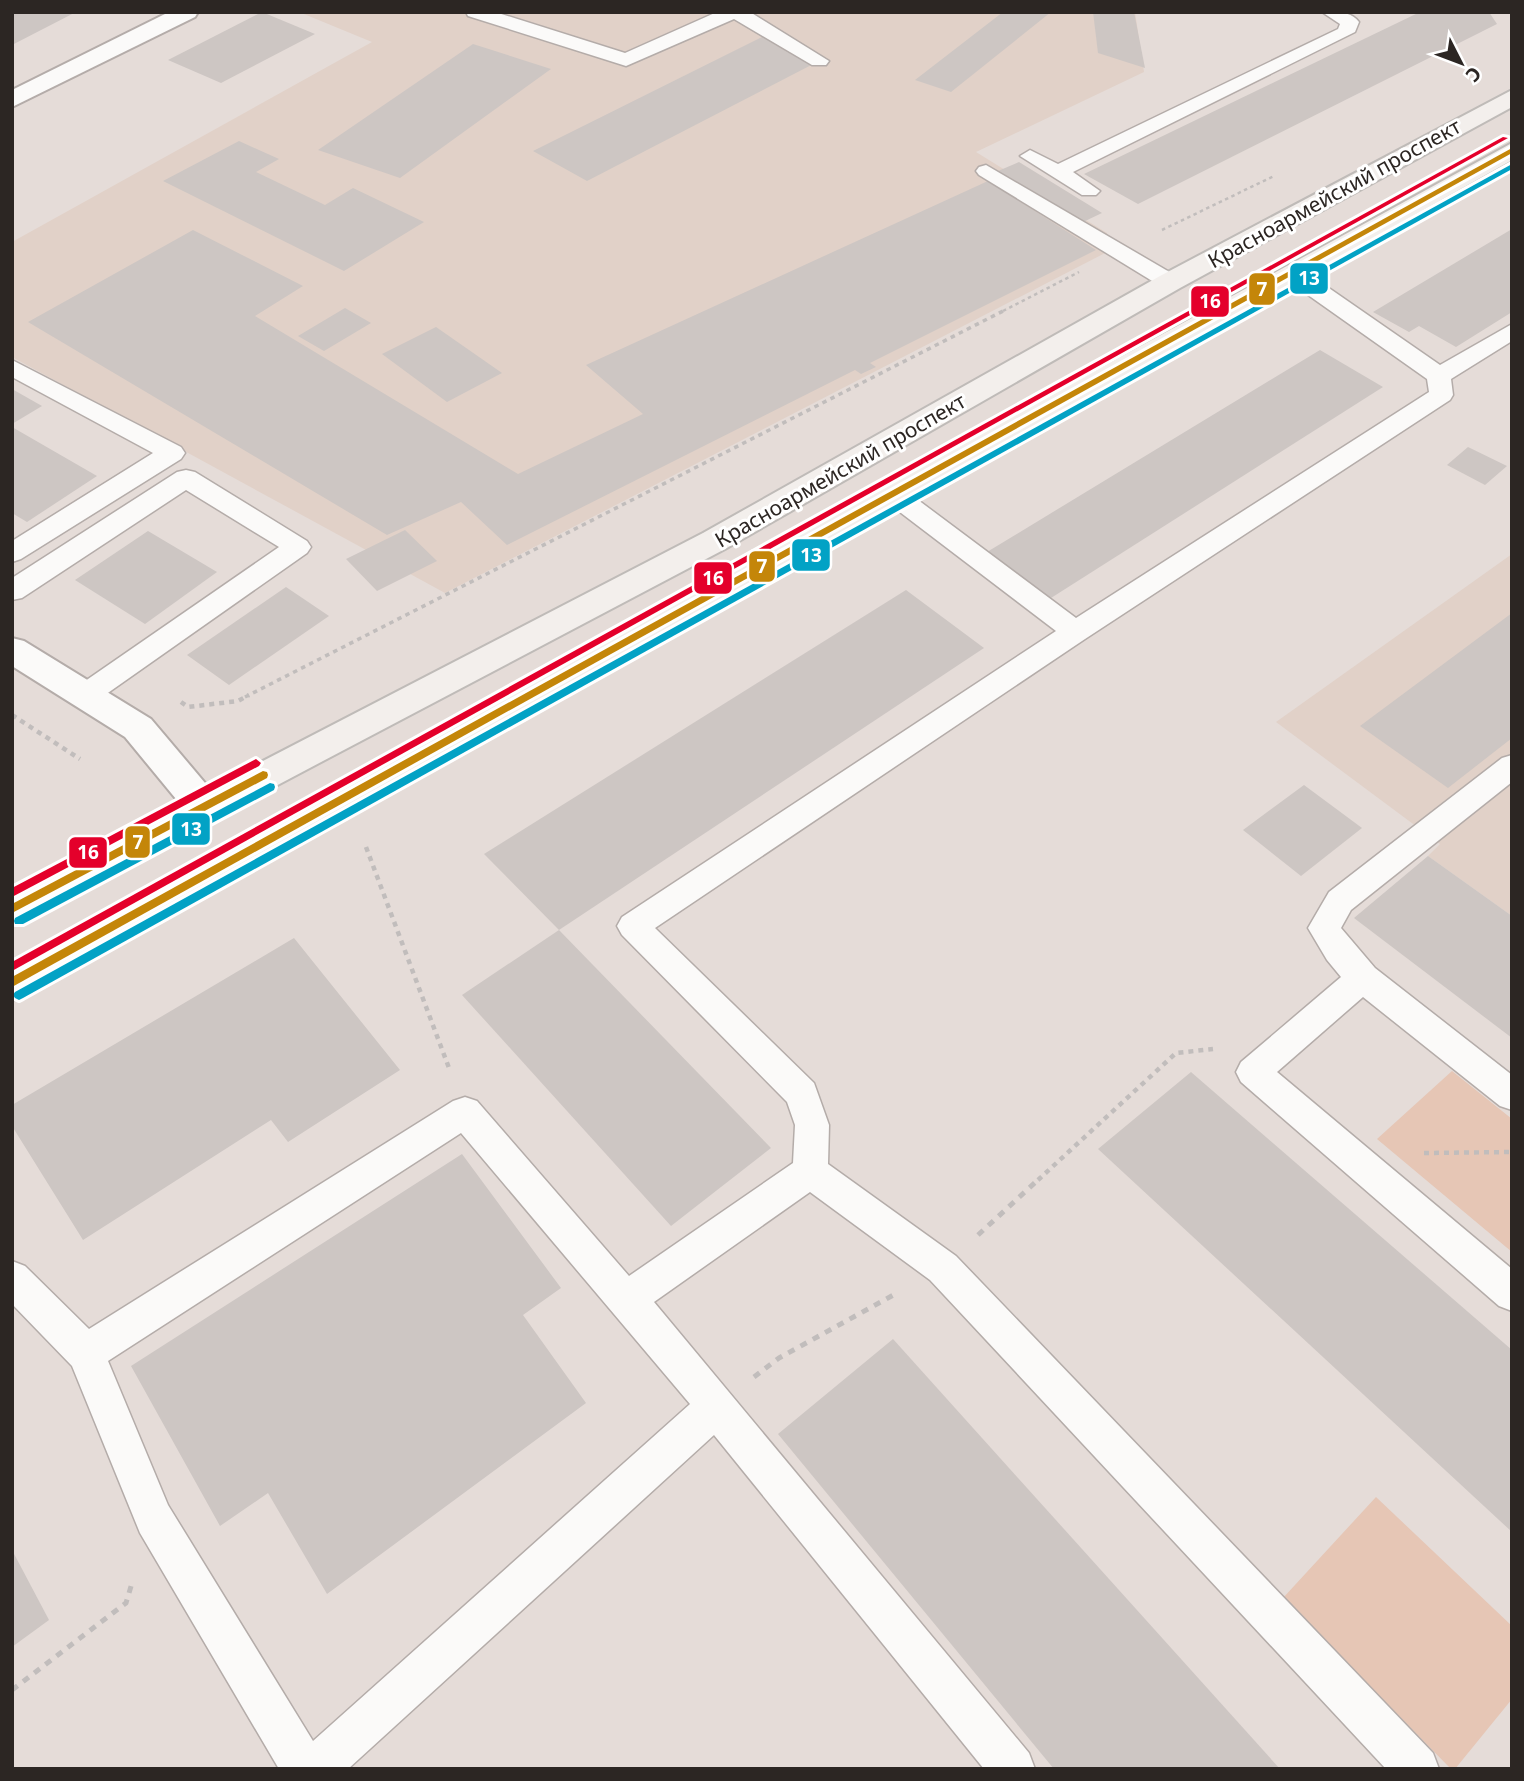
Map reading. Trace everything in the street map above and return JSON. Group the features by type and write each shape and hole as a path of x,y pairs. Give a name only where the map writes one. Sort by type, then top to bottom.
{"main road":[{"name":"Красноармейский проспект","path":"12,909 203,806 714,541 1170,282 1512,97"},
{"path":"12,983 1512,150"}],"street":[{"path":"14,97 187,12"},
{"path":"12,650 138,728 203,806"}],"lane":[{"path":"475,12 626,60 734,12 819,61"},
{"path":"1057,172 1346,32 1349,22 1331,12"},
{"path":"1030,156 1089,191"},
{"path":"986,171 1170,282"},
{"path":"810,1171 812,1125 802,1094 633,926 1075,632 1441,395 1439,376 1293,273"},
{"path":"1439,376 1512,331"},
{"path":"12,367 172,453 12,553"},
{"path":"12,591 186,478 298,547 85,695"},
{"path":"893,494 1075,632"},
{"path":"1512,766 1340,901 1324,928 1338,951 1363,978 1512,1095"},
{"path":"1363,978 1253,1072 1512,1293"},
{"path":"86,1353 465,1112 609,1283 628,1299 1013,1769"},
{"path":"810,1171 943,1268 1417,1769"},
{"path":"628,1299 810,1171"},
{"path":"12,1278 86,1353 154,1519 304,1769"},
{"path":"315,1769 715,1408"}],"path":[{"path":"188,707 237,701 1117,252 1280,174"},
{"path":"12,715 80,759"},
{"path":"366,847 465,1112"},
{"path":"715,1408 779,1358 943,1268 1176,1053 1219,1048 1253,1072"},
{"path":"1350,1154 1512,1152"},
{"path":"12,1690 126,1603 154,1519"}],"shaded area":[{"path":"299,12 1135,12 1144,72 976,152 1107,233 1109,251 445,593 12,357 12,242 372,42"},
{"path":"1512,554 1512,916 1428,856 1440,844 1276,722"},
{"path":"1452,1071 1512,1119 1512,1252 1377,1139"},
{"path":"1376,1497 1512,1626 1512,1699 1455,1769 1451,1769 1283,1598"}],"building":[{"path":"12,12 76,12 12,45"},
{"path":"262,12 315,34 221,83 168,60"},
{"path":"1003,12 1051,12 951,92 915,80"},
{"path":"1093,12 1134,12 1145,68 1098,53"},
{"path":"1420,12 1489,12 1497,24 1138,204 1084,174"},
{"path":"764,36 819,61 587,181 533,151"},
{"path":"473,44 551,69 400,178 318,150"},
{"path":"239,141 279,159 256,172 325,205 353,188 424,222 344,271 163,181"},
{"path":"1019,162 1102,213 1081,223 998,171"},
{"path":"988,181 1096,250 870,363 876,367 861,374 855,370 507,545 461,502 387,535 28,322 193,230 303,286 255,316 518,474 643,414 586,365"},
{"path":"1512,229 1512,312 1456,347 1419,326 1409,332 1373,312"},
{"path":"345,308 371,323 324,351 298,336"},
{"path":"436,327 502,373 447,402 382,354"},
{"path":"1320,350 1383,387 1051,598 987,552"},
{"path":"12,389 42,406 12,424"},
{"path":"12,427 97,476 27,522 12,513"},
{"path":"1468,447 1507,466 1485,485 1447,465"},
{"path":"405,530 437,561 377,591 346,559"},
{"path":"148,531 217,572 145,624 75,580"},
{"path":"286,587 329,616 229,685 187,655"},
{"path":"906,590 984,648 559,930 484,854"},
{"path":"1512,613 1512,738 1448,788 1360,726"},
{"path":"1304,785 1362,828 1301,876 1243,830"},
{"path":"1428,856 1512,916 1512,1038 1354,918"},
{"path":"559,930 771,1148 671,1226 462,995"},
{"path":"294,938 400,1070 288,1142 271,1120 83,1240 12,1126 12,1105"},
{"path":"1191,1072 1512,1350 1512,1532 1098,1149"},
{"path":"462,1154 561,1288 523,1315 586,1403 327,1594 268,1493 220,1526 131,1366"},
{"path":"893,1339 1280,1769 1054,1769 778,1434"},
{"path":"12,1550 49,1620 12,1647"}],"transit line":[{"name":"16","path":"12,967 1505,138"},
{"name":"7","path":"12,983 1512,150"},
{"name":"13","path":"19,995 1512,166"},
{"name":"16","path":"12,893 256,763"},
{"name":"7","path":"12,909 263,775"},
{"name":"13","path":"19,921 270,787"}]}
